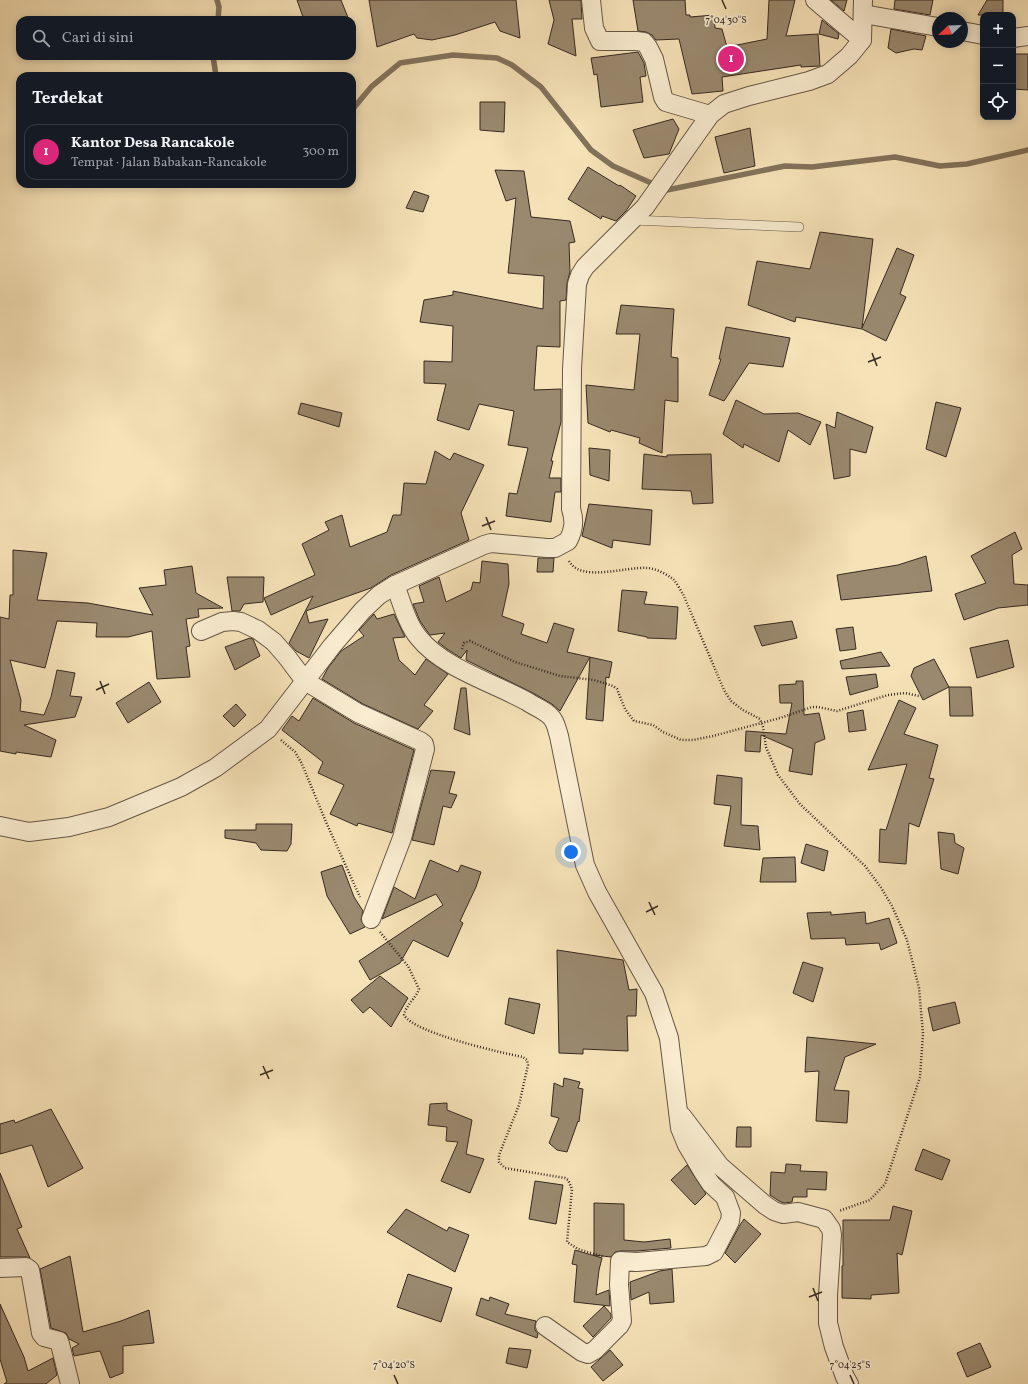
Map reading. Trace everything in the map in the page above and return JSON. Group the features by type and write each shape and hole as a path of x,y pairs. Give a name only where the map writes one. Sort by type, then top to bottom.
{"street":[{"path":"591,0 594,28 600,40 644,42 654,59 663,98 666,102 710,115"},
{"path":"815,0 862,40"},
{"path":"0,826 29,832 69,827 109,817 181,787 215,768 268,729 332,646 363,610 379,595 395,585 476,548 492,543 555,548 568,541 574,528 574,519 571,509 572,369 577,284 585,267 645,207 710,115 724,104 809,81 828,74 849,56 862,40 863,7 932,25"},
{"path":"968,32 980,34"},
{"path":"1016,38 1028,36"},
{"path":"395,585 412,628 427,647 456,667 524,700 547,713 555,722 585,865 597,892 654,993 669,1038 680,1128 687,1146 711,1184 725,1197 731,1213 730,1221 714,1252 711,1254 706,1256 636,1262 620,1261 619,1285 622,1321 619,1326 595,1350 588,1354 582,1352 545,1326"},
{"path":"201,631 222,622 233,621 247,624 274,642 305,681 358,713 420,741 425,746 402,838 371,919"},
{"path":"678,1110 720,1166 765,1205 774,1211 783,1214 798,1212 819,1217 828,1223 832,1235 828,1295 828,1323 834,1347 849,1384"},
{"path":"0,1268 26,1267 30,1270 41,1333 44,1337 59,1341 70,1384"}],"lane":[{"path":"632,220 799,227"}],"path":[{"path":"561,545 572,566 580,571 594,572 648,568 664,573 674,580 683,594 724,690 732,702 760,719 766,747 778,775 800,804 865,866 880,886 892,906 907,940 919,988 923,1034 920,1077 885,1184 870,1200 819,1217"},
{"path":"456,667 464,643 470,642 515,662 560,676 594,680 613,686 617,689 625,709 634,721 653,725 663,732 681,740 693,740 707,737 762,723 812,707 837,711 888,695 906,694 919,696"},
{"path":"268,729 295,752 302,764 326,822 371,919 408,966 418,989 404,1013 405,1017 425,1028 467,1044 524,1057 527,1060 528,1065 519,1105 499,1155 499,1162 505,1168 565,1178 568,1180 572,1189 567,1242 578,1249 620,1261"}],"building":[{"path":"297,0 341,0 347,16 303,16"},
{"path":"369,0 516,0 520,38 500,31 495,22 455,35 432,40 417,38 414,34 377,47"},
{"path":"549,0 581,0 582,19 572,19 576,56 548,44 554,20"},
{"path":"633,0 685,0 686,15 690,15 690,17 714,15 715,28 722,29 727,47 767,39 769,0 795,0 786,36 818,34 820,66 801,67 801,65 722,77 723,91 692,94 679,39 656,40 652,35 646,32 638,31"},
{"path":"831,0 847,0 844,11"},
{"path":"895,0 933,0 930,15 894,9"},
{"path":"987,0 1003,0 1003,12 980,12 980,15 978,15"},
{"path":"822,20 839,34 838,39 819,34"},
{"path":"891,29 926,36 922,50 914,49 896,53 888,48"},
{"path":"638,52 644,63 646,76 640,77 643,102 601,107 597,74 594,75 591,58"},
{"path":"1016,54 1028,54 1028,90 1016,89"},
{"path":"480,102 505,102 504,132 480,130"},
{"path":"673,119 679,129 669,154 644,158 633,130"},
{"path":"750,128 755,166 724,173 715,137"},
{"path":"588,167 636,196 626,211 616,221 602,216 601,219 568,199"},
{"path":"495,170 524,171 531,217 570,221 575,242 569,243 570,272 567,283 566,300 560,301 560,347 537,346 534,390 561,389 561,422 551,461 553,461 549,478 561,478 561,492 555,492 551,522 506,516 509,493 517,494 528,448 508,445 514,411 479,404 469,430 437,420 446,384 424,383 424,361 452,362 453,326 420,322 424,300 453,295 453,291 543,309 544,276 508,273 516,198 506,201"},
{"path":"414,191 429,196 423,212 406,208"},
{"path":"820,232 873,239 862,328 897,248 914,255 900,294 906,297 886,341 862,329 796,317 795,322 748,305 757,261 810,269"},
{"path":"621,305 674,309 671,357 678,358 678,402 665,400 662,453 639,443 640,438 611,430 610,432 588,423 586,385 634,390 640,334 616,334"},
{"path":"726,327 790,338 783,367 749,363 724,401 709,395 721,359 719,359"},
{"path":"736,400 764,414 798,413 821,422 810,445 788,430 779,462 744,444 743,448 723,434"},
{"path":"936,402 961,408 946,457 926,449"},
{"path":"301,403 342,413 339,427 298,414"},
{"path":"837,412 873,427 866,453 850,449 850,476 834,479 826,424 835,428"},
{"path":"589,448 610,450 609,481 590,475"},
{"path":"435,451 450,460 454,453 484,465 461,513 469,540 391,575 371,588 306,611 309,623 328,619 309,658 296,651 289,643 313,596 271,615 264,598 315,575 302,544 329,530 325,522 342,515 350,547 387,532 393,515 401,515 404,483 426,484"},
{"path":"644,454 667,457 667,455 711,454 713,503 693,504 691,491 642,489"},
{"path":"589,504 652,510 650,545 613,540 612,548 582,536"},
{"path":"1015,532 1022,549 1012,555 1014,584 1028,585 1028,605 998,608 964,620 955,594 986,583 971,556"},
{"path":"13,550 47,553 37,600 88,603 153,615 139,588 166,585 164,570 192,566 196,593 223,608 198,609 199,617 186,619 190,646 186,647 190,677 157,679 152,631 128,637 96,637 97,623 57,621 45,668 10,660 21,700 20,711 44,715 51,697 57,670 75,673 70,696 82,697 75,717 24,725 56,740 51,757 0,751 0,617 9,619 10,595 13,595"},
{"path":"926,556 932,591 841,600 837,575 898,565"},
{"path":"538,558 554,558 553,572 537,572"},
{"path":"482,561 508,564 509,584 502,616 524,624 521,634 547,643 554,623 574,629 567,652 590,657 560,711 552,704 533,693 466,660 467,650 461,658 447,649 438,642 445,633 430,635 420,621 413,604 424,602 419,586 439,577 446,602 471,590 473,582 480,583"},
{"path":"227,577 264,577 263,602 244,604 240,611 232,611"},
{"path":"622,590 647,592 644,604 678,607 676,639 647,638 618,631"},
{"path":"374,614 377,619 394,614 405,637 393,638 399,660 415,675 426,659 448,674 424,705 433,711 418,729 363,704 322,679 328,668 341,651 364,636 359,630"},
{"path":"792,621 797,638 762,646 754,626"},
{"path":"853,627 856,649 840,651 836,629"},
{"path":"250,638 253,639 260,656 235,670 225,647"},
{"path":"1008,640 1014,667 977,678 970,648"},
{"path":"881,652 890,666 842,669 840,661"},
{"path":"590,657 612,662 609,678 606,677 603,721 586,719"},
{"path":"934,659 949,687 923,700 911,676 914,668"},
{"path":"876,674 878,687 850,695 846,677"},
{"path":"796,681 803,681 804,715 819,713 825,739 815,743 812,775 789,771 793,749 761,735 760,752 745,751 746,731 786,734 792,703 780,703 779,685 796,684"},
{"path":"149,682 161,702 128,723 116,703"},
{"path":"949,687 971,687 973,716 950,716"},
{"path":"461,688 466,688 470,735 454,729"},
{"path":"313,698 354,723 414,750 392,833 358,823 357,826 330,814 344,785 318,773 323,762 282,730 292,716 299,721"},
{"path":"899,700 916,708 904,734 938,745 929,778 934,779 919,827 909,823 906,864 879,862 880,829 886,830 907,764 868,770"},
{"path":"236,704 246,715 234,727 223,716"},
{"path":"863,710 866,730 849,732 847,713"},
{"path":"431,770 455,772 449,793 457,795 451,808 443,806 434,845 412,840"},
{"path":"717,775 742,778 741,825 758,826 760,850 724,846 731,806 714,804"},
{"path":"256,824 292,824 291,844 287,851 261,850 256,843 225,838 225,830 256,830"},
{"path":"938,832 954,834 955,843 964,848 958,874 941,869"},
{"path":"806,844 828,851 824,871 801,863"},
{"path":"795,857 796,882 760,882 763,858"},
{"path":"430,860 458,872 461,865 481,872 476,887 460,921 463,923 448,957 413,940 400,963 370,980 359,961 443,905 436,894 382,919 394,887 415,899"},
{"path":"342,865 354,897 363,911 361,920 365,927 350,934 327,896 321,872"},
{"path":"831,912 831,915 865,912 866,924 889,918 897,943 881,950 879,943 846,945 845,938 811,939 807,913"},
{"path":"557,950 623,960 629,990 637,989 636,1016 627,1016 628,1051 583,1049 583,1054 559,1053"},
{"path":"803,962 823,968 813,1002 793,993"},
{"path":"380,976 408,998 391,1027 370,1007 363,1013 351,1000"},
{"path":"509,998 540,1004 534,1034 505,1024"},
{"path":"955,1002 960,1023 933,1031 928,1008"},
{"path":"807,1037 876,1044 845,1057 834,1090 849,1091 847,1123 816,1121 819,1071 805,1072"},
{"path":"564,1078 580,1082 578,1088 583,1089 579,1122 578,1121 567,1152 557,1150 549,1143 559,1118 551,1116 554,1083 563,1087"},
{"path":"447,1103 447,1110 472,1120 466,1154 484,1159 470,1193 441,1181 458,1142 446,1141 447,1127 428,1125 430,1104"},
{"path":"51,1109 83,1168 48,1187 32,1145 0,1154 0,1124 14,1120 15,1123"},
{"path":"737,1127 751,1127 751,1147 736,1147"},
{"path":"923,1149 950,1160 942,1180 915,1170"},
{"path":"786,1164 801,1165 800,1171 827,1172 826,1190 807,1189 807,1197 793,1197 792,1202 784,1203 779,1201 770,1195 771,1172 785,1173"},
{"path":"687,1165 706,1194 695,1205 671,1180"},
{"path":"0,1173 22,1227 17,1229 30,1258 0,1257"},
{"path":"535,1181 563,1185 556,1224 529,1219"},
{"path":"594,1203 624,1204 624,1240 644,1242 670,1239 671,1248 620,1251 615,1252 611,1257 594,1255"},
{"path":"893,1206 912,1211 902,1255 897,1253 899,1293 871,1295 871,1299 842,1298 843,1220 890,1220"},
{"path":"406,1209 447,1231 449,1227 469,1235 455,1272 387,1232"},
{"path":"744,1219 761,1234 735,1263 725,1253"},
{"path":"575,1250 602,1258 596,1295 609,1290 610,1306 574,1302 577,1265 572,1264"},
{"path":"70,1256 83,1332 121,1321 149,1310 154,1343 123,1346 123,1373 110,1378 100,1351 74,1356 72,1348 79,1344 69,1339 66,1333 51,1328 40,1269"},
{"path":"672,1269 674,1302 650,1304 649,1292 631,1300 630,1282 660,1271"},
{"path":"408,1274 452,1288 441,1322 397,1307"},
{"path":"490,1297 509,1304 505,1314 536,1321 535,1330 538,1334 537,1338 476,1315 481,1298 489,1301"},
{"path":"0,1304 24,1357 28,1371 53,1358 57,1375 46,1384 4,1384 7,1382 0,1359"},
{"path":"604,1306 611,1314 611,1318 593,1337 583,1326"},
{"path":"980,1343 991,1367 967,1377 957,1353"},
{"path":"509,1348 531,1350 527,1368 506,1363"},
{"path":"610,1350 623,1365 603,1381 591,1367"}],"waterway":[{"path":"217,0 219,7 218,16"},
{"path":"356,105 372,86 400,63 453,55 497,58 512,65 541,87 591,150 613,166 667,190 785,166 812,167 895,157 940,166 967,164 1028,150"},
{"path":"214,60 215,72"}],"place":[{"name":"Kantor Desa Rancakole","path":"731,59"}]}
